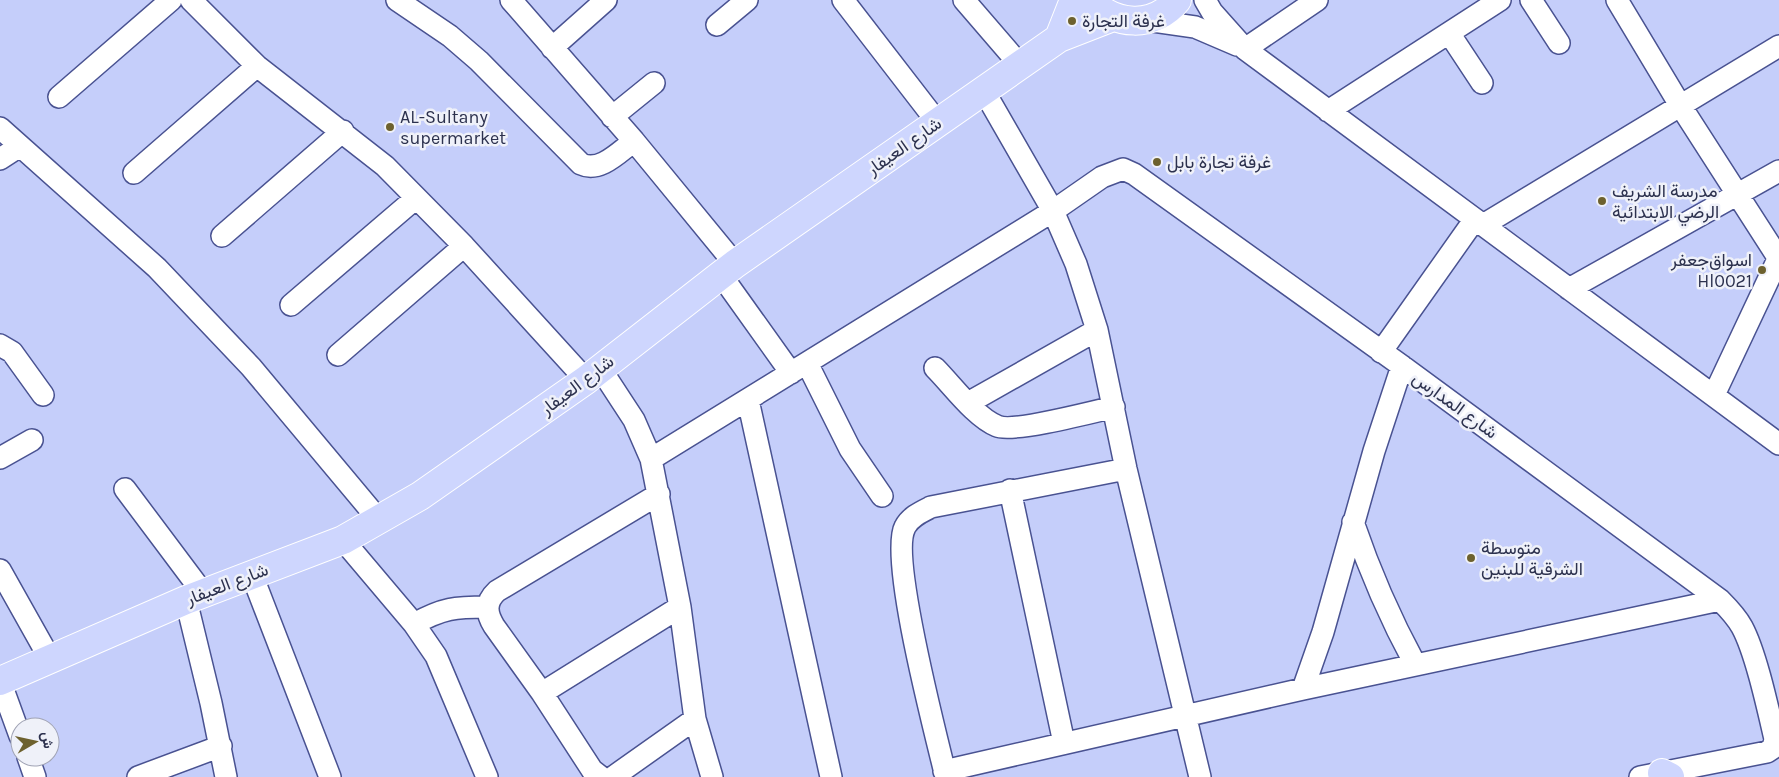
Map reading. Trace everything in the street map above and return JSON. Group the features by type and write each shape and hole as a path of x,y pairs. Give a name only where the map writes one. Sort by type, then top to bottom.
{"main road":[{"path":"1059,38 1074,0"},
{"path":"1090,0 1099,9 1113,17 1130,21 1146,20 1163,13 1178,0"},
{"name":"شارع العيفار","path":"0,681 194,597 344,540 420,496 593,374 728,270 1059,38 1113,17"}],"street":[{"path":"59,97 171,0"},
{"path":"191,0 257,66 385,166 593,374 634,420 651,459 659,494 680,607 695,719 712,777"},
{"path":"397,0 450,36 479,61 572,152 581,164 589,168 598,166 634,141"},
{"path":"511,0 634,141 799,368 882,496"},
{"path":"552,48 606,0"},
{"path":"717,25 747,0"},
{"path":"843,0 938,123"},
{"path":"964,0 1020,65"},
{"path":"1204,0 1212,12 1245,49 1779,444"},
{"path":"1245,49 1318,0"},
{"path":"1328,111 1500,0"},
{"path":"1531,0 1559,43"},
{"path":"1617,0 1680,105 1779,258 1714,395"},
{"path":"1146,20 1195,27 1245,49"},
{"path":"1449,32 1482,83"},
{"path":"1381,352 1479,222 1779,46"},
{"path":"134,173 257,66"},
{"path":"612,116 654,83"},
{"path":"984,91 1053,211 1076,264 1097,330 1126,468 1187,715 1200,777"},
{"path":"0,128 157,268 251,367 379,520"},
{"path":"222,236 342,131"},
{"path":"0,159 20,146"},
{"name":"شارع المدارس","path":"1053,211 1102,178 1123,169 1134,174 1402,366 1720,600 1739,622 1752,653 1774,732 1773,748 1767,752 1657,776"},
{"path":"1569,289 1779,171"},
{"path":"291,305 416,198"},
{"path":"651,459 1053,211"},
{"path":"338,355 464,246"},
{"path":"968,403 1097,330"},
{"path":"0,345 12,352 43,395"},
{"path":"1304,689 1323,632 1353,522 1402,366"},
{"path":"935,368 968,403 991,423 1005,428 1114,407"},
{"path":"748,400 831,777"},
{"path":"0,458 32,440"},
{"path":"1126,468 931,507 915,515 904,527 900,543 903,585 945,774 1064,743 1187,715 1415,664 1720,600"},
{"path":"125,489 194,597 226,777"},
{"path":"1010,490 1064,743"},
{"path":"601,777 592,770 542,693 494,626 489,617 487,607 491,597 497,591 659,494"},
{"path":"1353,522 1369,571 1390,618 1415,664"},
{"path":"344,540 414,624 436,656 487,777"},
{"path":"0,570 50,659"},
{"path":"252,575 330,777"},
{"path":"414,624 438,611 457,607 487,607"},
{"path":"542,693 680,607"},
{"path":"0,681 13,717"},
{"path":"613,777 695,719"},
{"path":"138,777 221,746"}],"place":[{"name":"غرفة التجارة","path":"1072,21"},
{"name":"AL-Sultany supermarket","path":"390,127"},
{"name":"غرفة تجارة بابل","path":"1157,162"},
{"name":"مدرسة الشريف الرضي الابتدائية","path":"1602,201"},
{"name":"اسواق‌جعفر Hl0021","path":"1762,270"},
{"name":"متوسطة الشرقية للبنين","path":"1471,558"}]}
